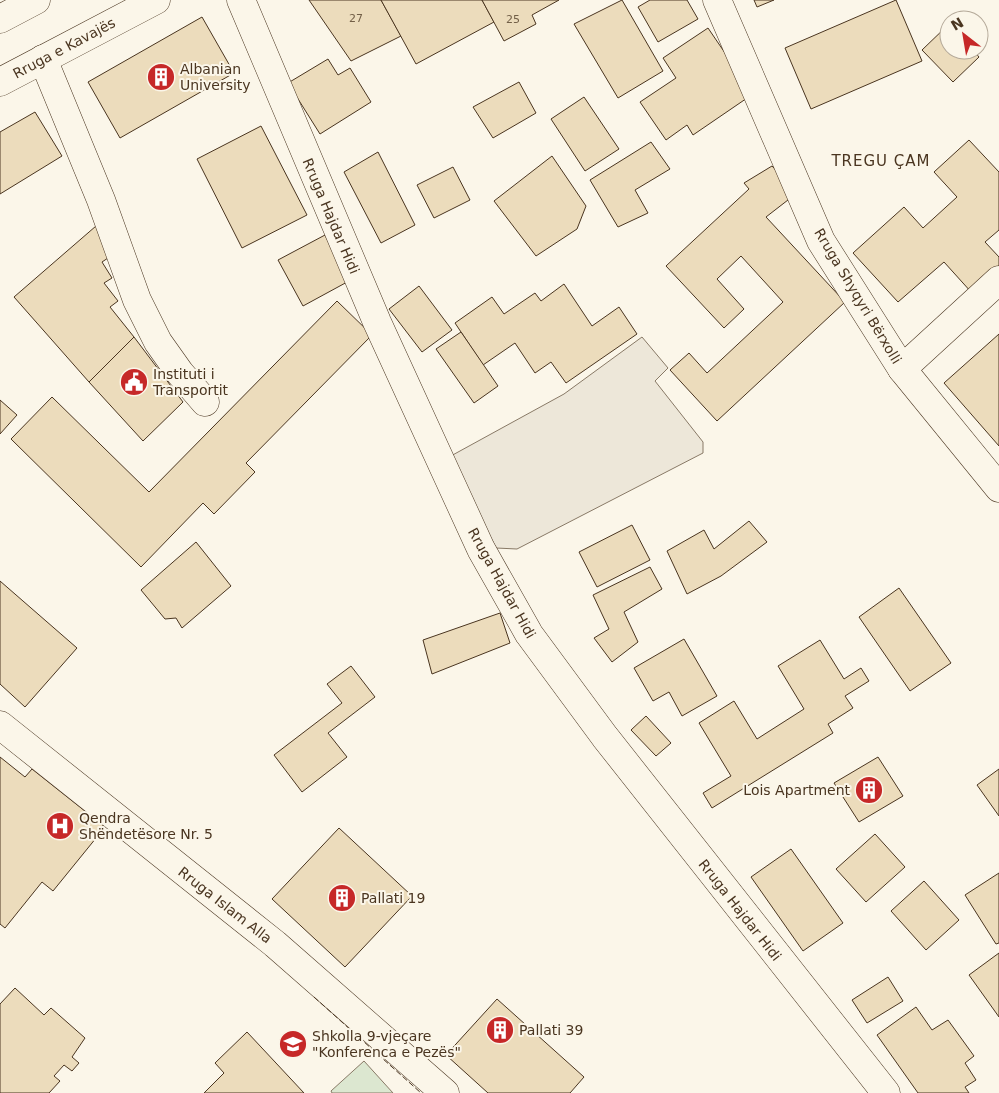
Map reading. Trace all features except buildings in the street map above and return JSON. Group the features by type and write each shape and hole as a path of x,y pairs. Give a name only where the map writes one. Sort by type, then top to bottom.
{"street":[{"path":"0,19 36,0"},
{"name":"Rruga e Kavajës","path":"0,82 156,0"},
{"name":"Rruga Hajdar Hidi","path":"240,0 380,330 481,549 529,634 611,744 886,1093"},
{"name":"Rruga Shyqyri Bërxolli","path":"717,0 821,241 902,369 999,488"},
{"path":"43,59 101,200 137,300 158,342 180,373 205,402"},
{"path":"902,369 999,280"},
{"name":"Rruga Islam Alla","path":"0,725 275,944 445,1093"}],"green space":[{"path":"364,1061 393,1093 332,1093 331,1091"}],"shaded area":[{"path":"642,337 668,368 655,381 703,442 703,453 517,549 496,548 449,457 564,394"}],"fence":[{"path":"314,997 421,1093"}],"place":[{"name":"Albanian University","path":"161,77"},
{"name":"Instituti i Transportit","path":"134,382"},
{"name":"Lois Apartment","path":"869,790"},
{"name":"Qendra Shëndetësore Nr. 5","path":"60,826"},
{"name":"Pallati 19","path":"342,898"},
{"name":"Pallati 39","path":"500,1030"},
{"name":"Shkolla 9-vjeçare \"Konferenca e Pezës\"","path":"293,1044"}],"district":[{"name":"TREGU ÇAM","path":"881,161"}]}
